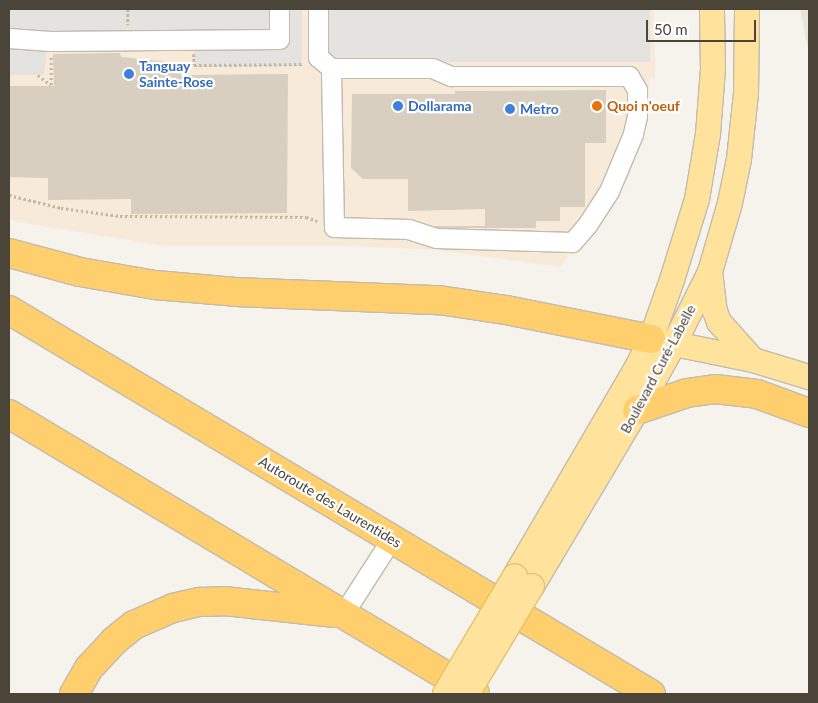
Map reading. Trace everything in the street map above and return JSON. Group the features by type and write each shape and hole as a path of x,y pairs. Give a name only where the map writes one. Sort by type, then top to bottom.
{"highway":[{"path":"9,253 80,272 155,285 228,291 448,301 535,315 662,341"},
{"name":"Autoroute des Laurentides","path":"9,310 641,688 659,694"},
{"path":"637,410 687,393 715,389 757,394 809,413"},
{"path":"9,414 478,694"},
{"path":"74,694 89,668 114,641 134,625 173,608 200,602 224,601 343,614"}],"main road":[{"name":"Boulevard Curé-Labelle","path":"445,694 524,581 637,410 662,341 701,175 713,83 712,9"},
{"name":"Boulevard Curé-Labelle","path":"467,694 524,581 626,389 710,272 728,211 739,158 746,94 747,9"},
{"path":"710,272 715,312 719,322 753,360"},
{"path":"662,341 753,360 809,376"}],"lane":[{"path":"9,38 50,41 279,39 278,9"},
{"path":"318,9 318,57 331,68 432,68 452,76 629,76 637,90 637,116 633,134 609,191 587,225 572,242 436,238 409,228 334,227 331,68"},
{"path":"343,614 392,538"}],"path":[{"path":"128,9 128,30"},
{"path":"38,75 51,85 51,52"},
{"path":"186,52 194,52 194,65 306,64"},
{"path":"9,195 61,208 120,216 306,217"}],"shaded area":[{"path":"9,9 654,9 655,78 650,78 645,128 628,179 560,267 437,250 349,246 165,246 17,222 9,218"},
{"path":"9,9 302,9 302,66 195,67 193,37 48,39 44,75 9,75"},
{"path":"329,9 650,9 650,62 329,62"},
{"path":"800,9 809,9 809,54"}],"building":[{"path":"120,53 121,57 189,64 189,75 288,74 287,213 131,214 131,199 48,200 48,178 9,177 9,86 54,86 53,54"},
{"path":"606,90 606,143 585,143 585,207 560,207 560,221 536,221 536,228 435,228 435,226 485,226 485,209 408,211 408,179 363,179 351,168 352,94 455,94 455,91"}],"place":[{"name":"Tanguay Sainte-Rose","path":"129,74"},
{"name":"Dollarama","path":"398,106"},
{"name":"Quoi n'oeuf","path":"597,106"},
{"name":"Metro","path":"510,109"}]}
